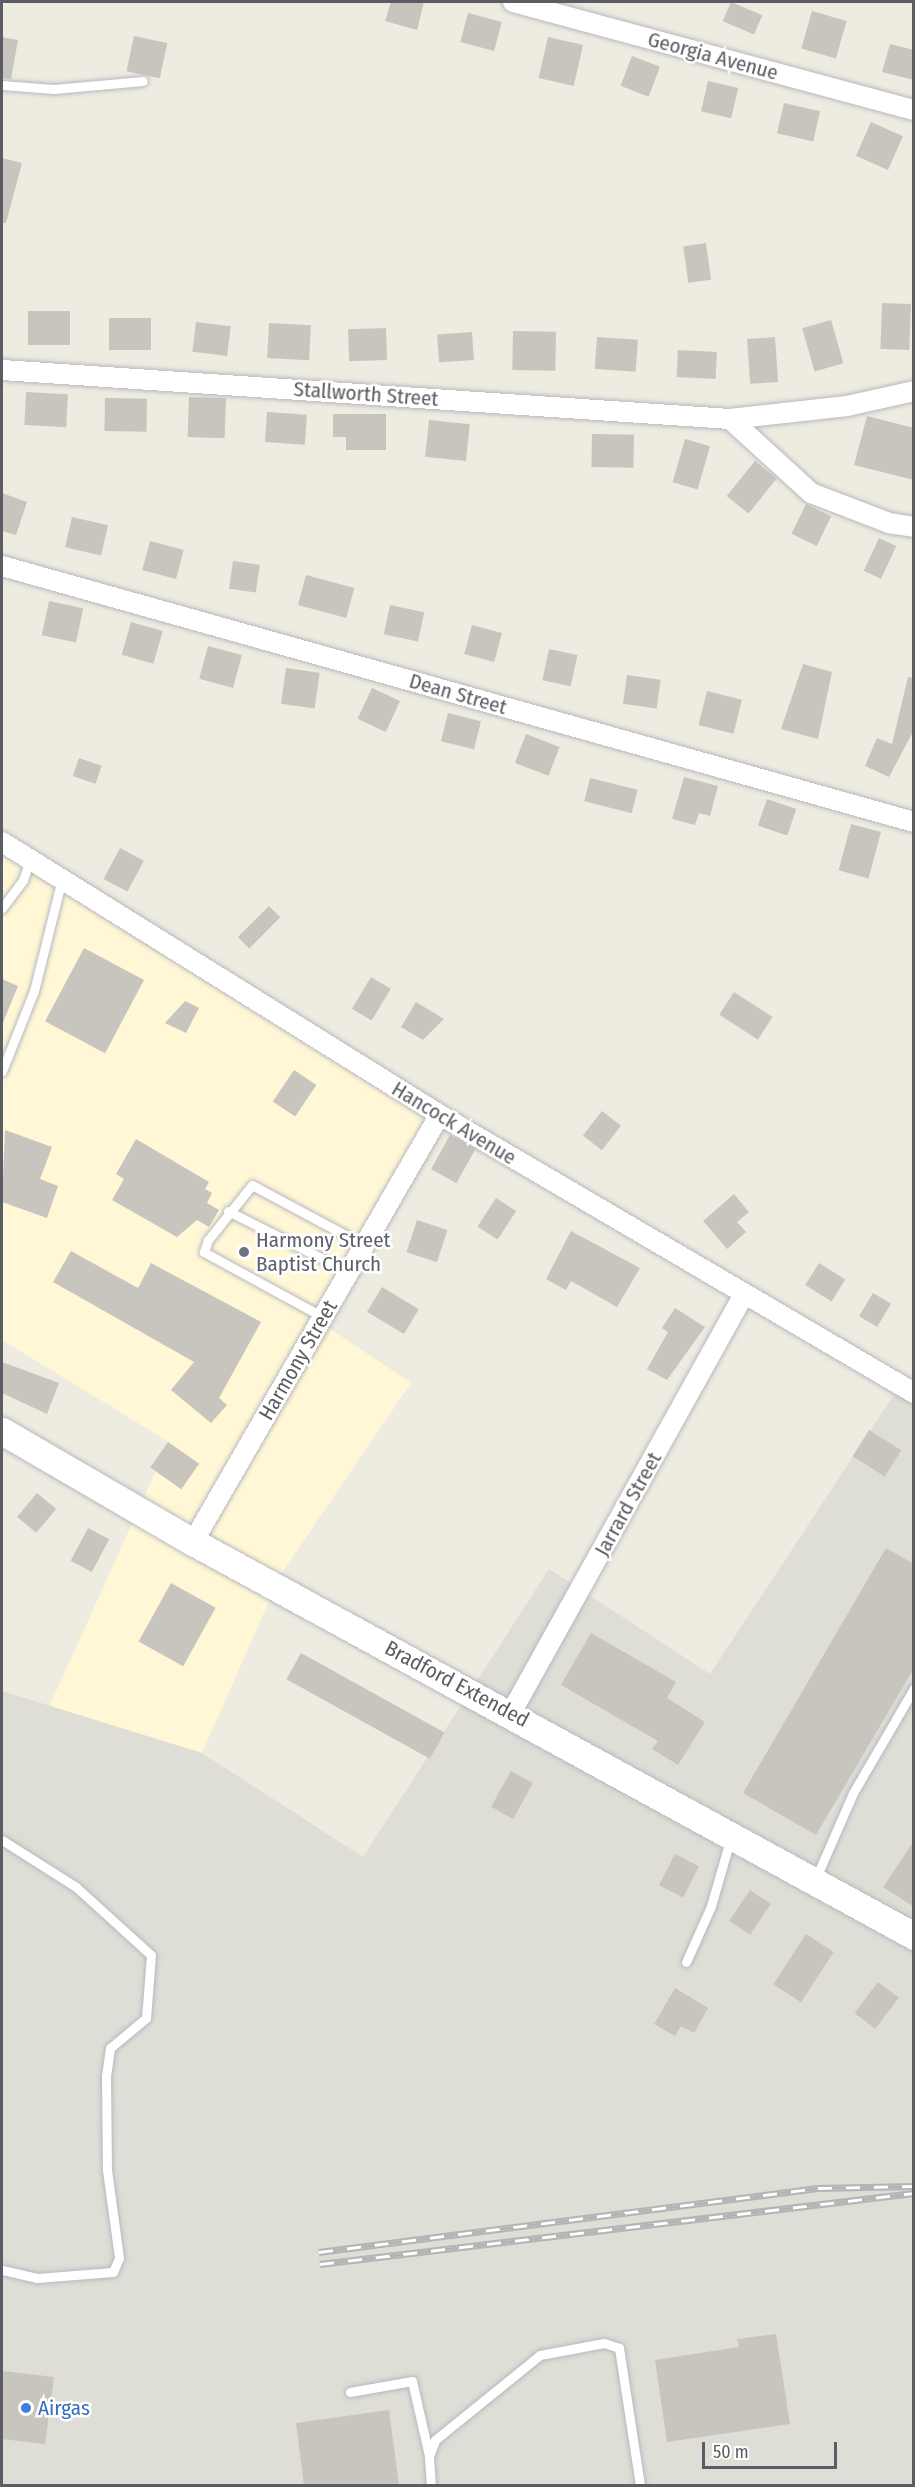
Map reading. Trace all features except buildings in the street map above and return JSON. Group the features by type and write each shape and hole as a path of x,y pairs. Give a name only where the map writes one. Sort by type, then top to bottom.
{"street":[{"name":"Georgia Avenue","path":"513,2 914,110"},
{"name":"Stallworth Street","path":"2,370 730,419 847,406 914,391"},
{"path":"730,419 811,493 889,524 914,527"},
{"name":"Dean Street","path":"2,566 914,822"},
{"name":"Hancock Avenue","path":"2,842 440,1115 914,1393"},
{"name":"Harmony Street","path":"193,1542 440,1115"},
{"name":"Jarrard Street","path":"511,1713 744,1295"},
{"name":"Bradford Extended","path":"2,1431 193,1542 511,1713 914,1936"}],"lane":[{"path":"2,85 54,88 143,81"},
{"path":"2,908 23,880 30,860"},
{"path":"2,1071 34,992 62,879"},
{"path":"323,1317 204,1252 228,1211 252,1185 364,1245"},
{"path":"228,1211 349,1272"},
{"path":"814,1881 853,1793 914,1688"},
{"path":"686,1962 711,1906 731,1835"},
{"path":"2,1840 76,1887 151,1955 146,2018 111,2048 106,2075 107,2170 118,2258 113,2272 36,2278 2,2270"},
{"path":"429,2456 435,2440 540,2355 604,2343 619,2348 640,2486"},
{"path":"350,2392 412,2381 429,2456 431,2486"}],"shaded area":[{"path":"2,846 451,1114 329,1328 411,1383 281,1574 202,1753 49,1707 169,1442 2,1340"},
{"path":"901,1384 913,1392 913,2485 2,2486 2,1691 202,1753 363,1857 549,1569 710,1674"}],"railway":[{"path":"319,2252 818,2188 914,2186"},
{"path":"320,2264 914,2193"}],"place":[{"name":"Harmony Street Baptist Church","path":"244,1252"},
{"name":"Airgas","path":"26,2408"}]}
